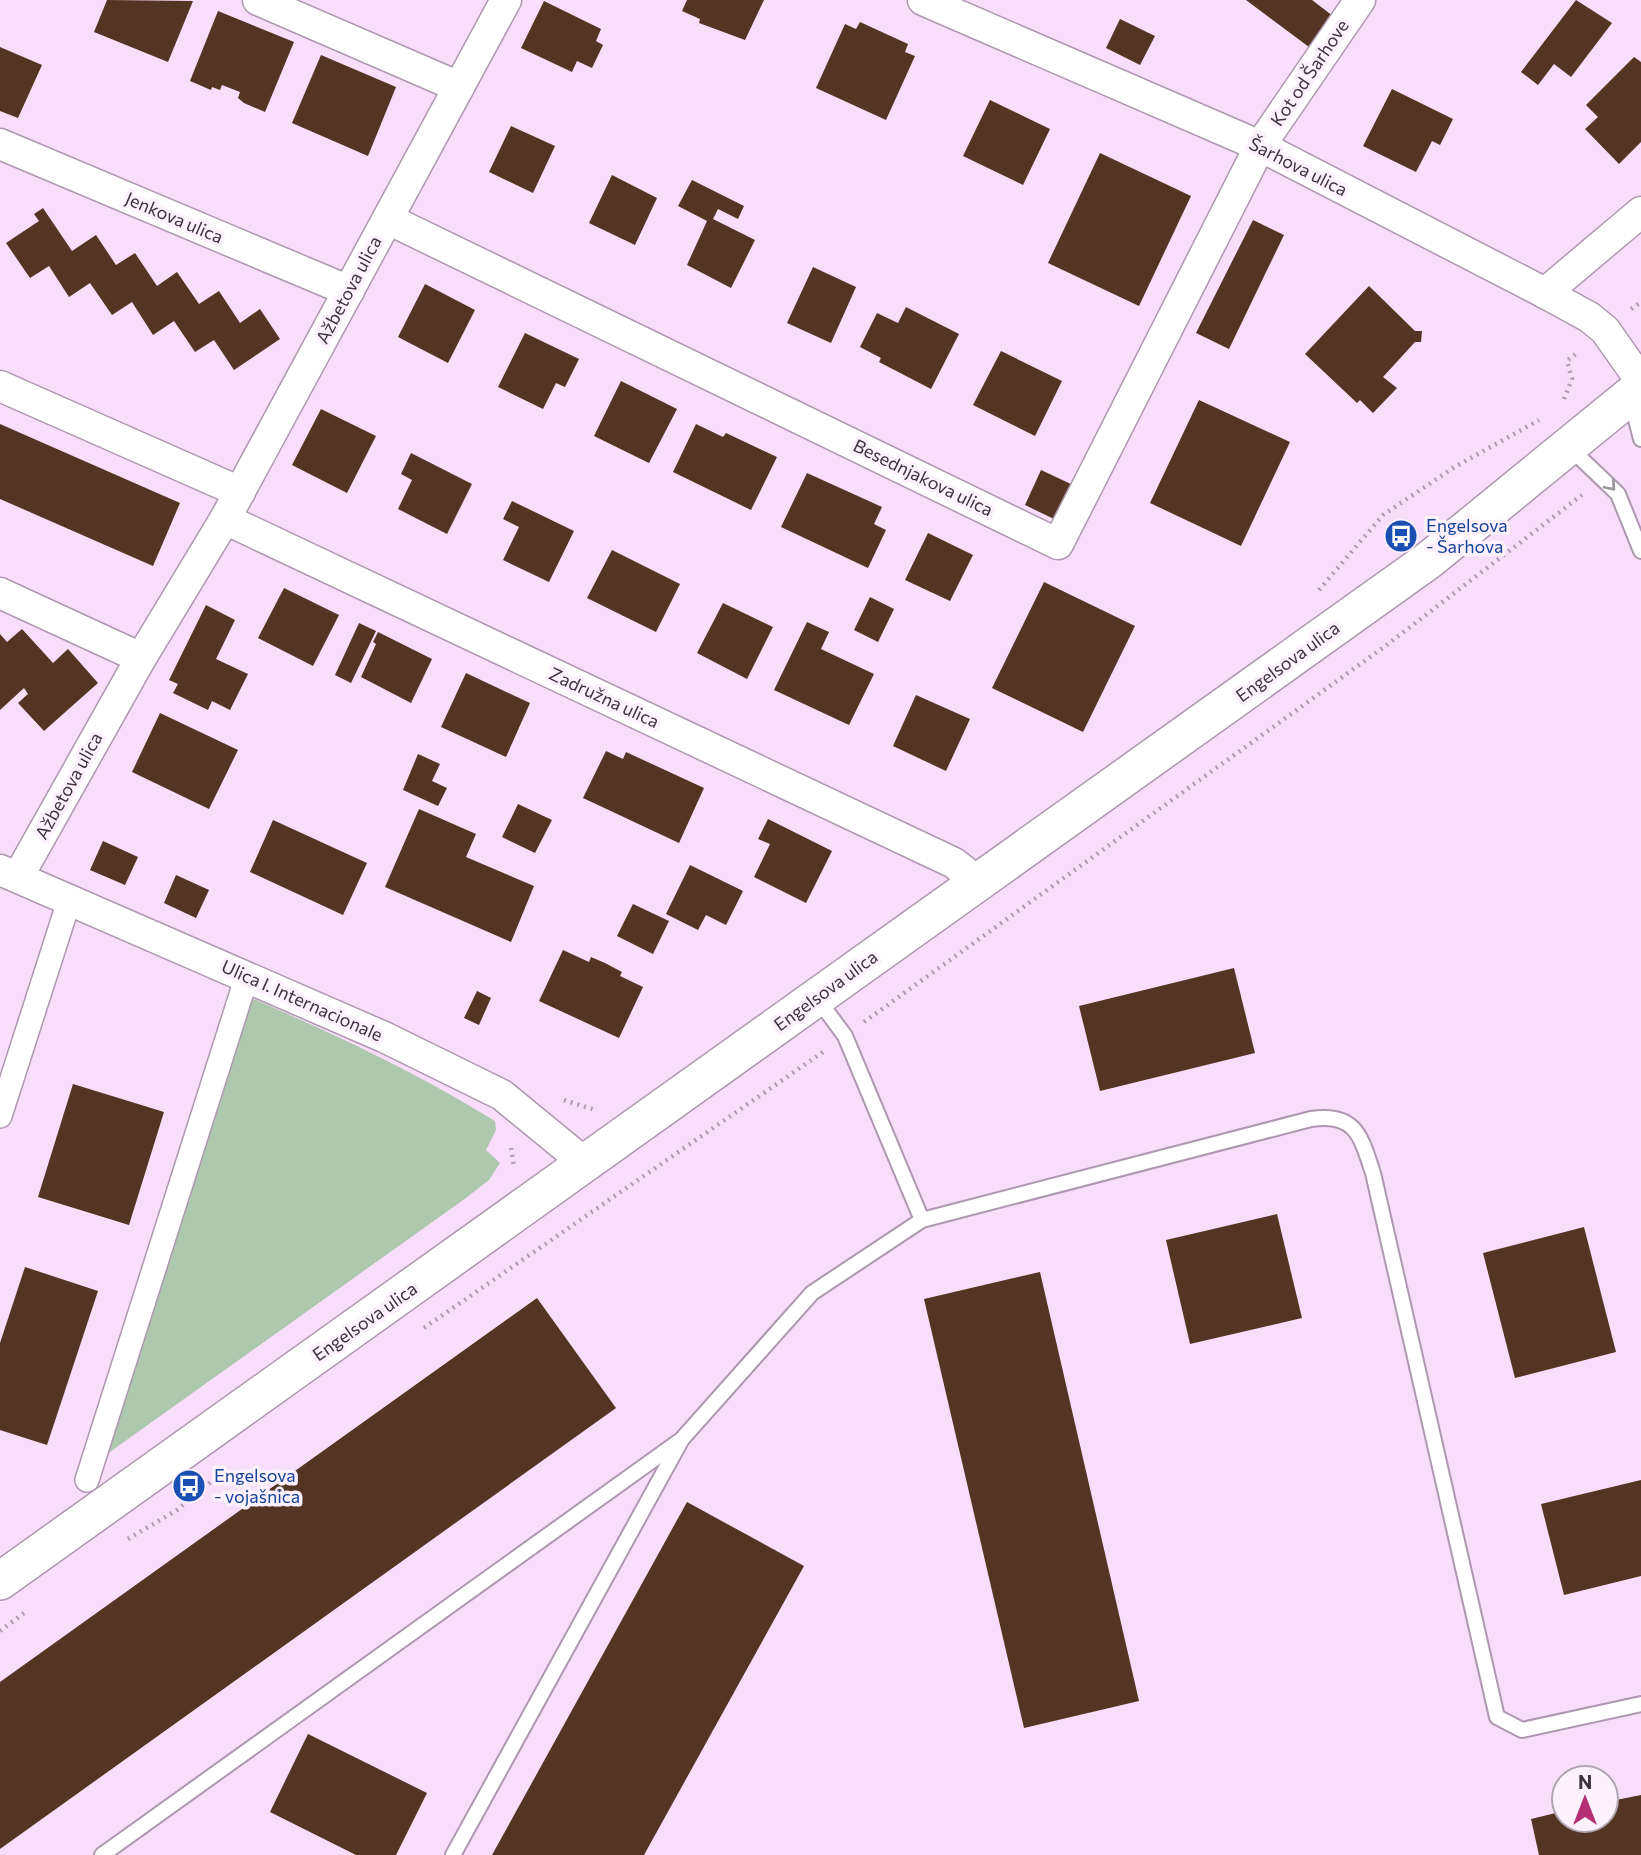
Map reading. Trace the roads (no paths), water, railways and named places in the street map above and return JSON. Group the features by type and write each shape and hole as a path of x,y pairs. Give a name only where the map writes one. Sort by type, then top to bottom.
{"street":[{"path":"258,0 459,87"},
{"name":"Ažbetova ulica","path":"9,873 225,519 506,0"},
{"name":"Šarhova ulica","path":"923,0 1260,146 1545,293 1589,317 1605,330 1637,388"},
{"name":"Kot od Šarhove","path":"1260,146 1360,0"},
{"name":"Jenkova ulica","path":"0,144 349,291"},
{"name":"Besednjakova ulica","path":"388,219 1058,544 1260,146"},
{"path":"1545,293 1641,212"},
{"path":"0,386 240,492"},
{"name":"Engelsova ulica","path":"0,1581 1429,560 1569,447 1637,388"},
{"name":"Zadružna ulica","path":"225,519 954,863 979,883"},
{"path":"0,593 141,658"},
{"name":"Ulica I. Internacionale","path":"9,873 247,976 502,1095 586,1164"},
{"path":"0,1116 69,901"},
{"path":"88,1480 247,976"}],"lane":[{"path":"1637,388 1641,439"},
{"path":"1569,447 1618,494 1641,551"},
{"path":"817,998 845,1035 922,1220"},
{"path":"102,1855 682,1439 812,1293 922,1220 1326,1117 1349,1124 1358,1132 1373,1173 1497,1717 1522,1730 1641,1704"},
{"path":"453,1855 682,1439"}],"place":[{"name":"Engelsova - Šarhova","path":"1401,536"},
{"name":"Engelsova - vojašnica","path":"189,1486"}]}
